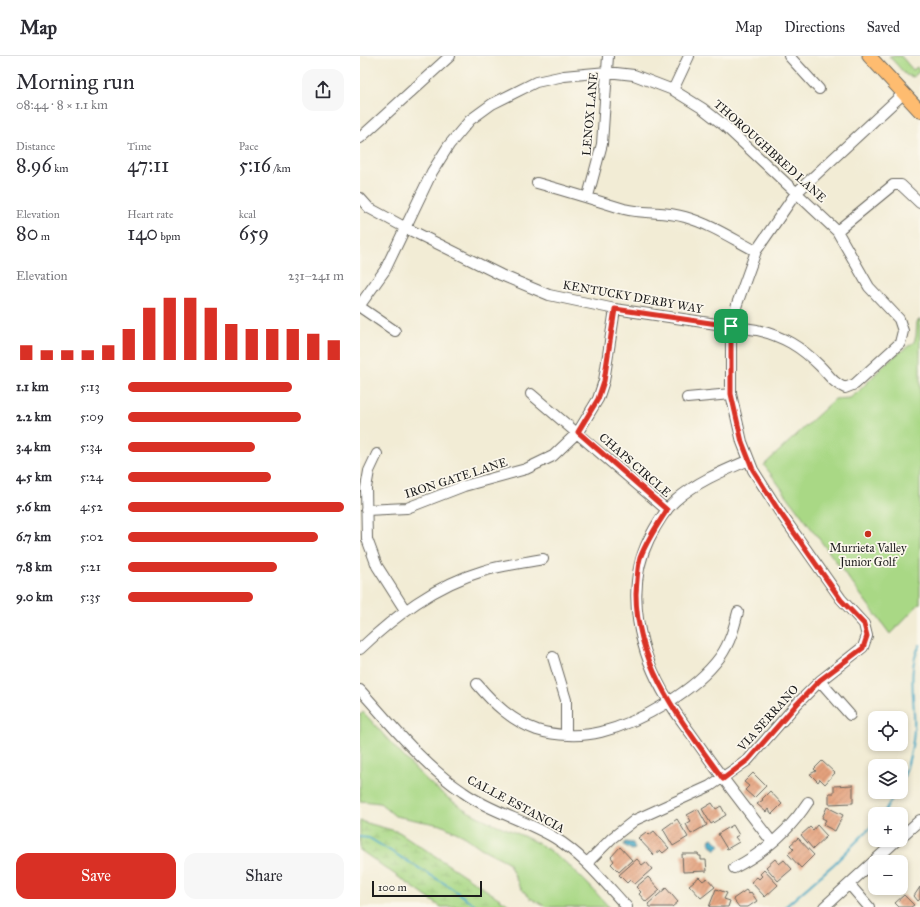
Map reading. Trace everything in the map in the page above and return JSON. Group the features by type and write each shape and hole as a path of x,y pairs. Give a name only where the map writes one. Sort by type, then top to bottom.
{"main road":[{"path":"869,56 920,111"}],"street":[{"path":"360,138 450,56"},
{"name":"LENOX LANE","path":"588,196 602,144 608,56"},
{"path":"673,90 689,56"},
{"path":"789,56 819,89"},
{"name":"THOROUGHBRED LANE","path":"360,306 385,270 432,172 449,144 470,120 492,104 536,82 564,76 607,72 634,75 673,90 702,108 725,126 837,231 869,287 899,319 904,331 900,343 855,384 845,388 835,384"},
{"path":"772,842 723,779 668,701 648,656 639,626 636,604 640,559 654,528 667,510 697,484 749,460 738,428 731,394 731,326 742,286 756,251 796,193 904,93"},
{"path":"536,183 588,196 624,209 645,213 683,216 707,225 756,251"},
{"path":"837,231 893,185 901,185 920,203"},
{"name":"KENTUCKY DERBY WAY","path":"360,198 369,208 406,228 501,275 548,295 615,309 731,326 774,334 805,351 835,384"},
{"path":"360,306 395,331"},
{"name":"IRON GATE LANE","path":"366,510 407,508 464,486 526,470 553,456 578,432 598,399 605,374 615,309"},
{"name":"CHAPS CIRCLE","path":"531,394 578,432 667,510"},
{"path":"687,398 731,394"},
{"path":"377,454 369,471 366,488 368,539 377,566 405,610"},
{"name":"VIA SERRANO","path":"587,864 612,838 635,820 723,779 748,760 820,680 863,648 867,636 864,624 841,600 779,511 753,470 749,460"},
{"path":"360,649 405,610 435,591 477,573 543,559"},
{"path":"477,684 497,707 518,721 537,730 566,735 599,733 620,726 647,714 699,680 714,665 727,646 738,612"},
{"path":"553,657 566,700 566,735"},
{"path":"820,680 850,715"},
{"name":"CALLE ESTANCIA","path":"360,690 418,753 450,783 489,808 533,826 555,838 587,864 627,907"},
{"path":"734,868 753,858 772,842 792,823 808,802"},
{"path":"908,831 920,820"},
{"path":"824,907 889,847"},
{"path":"849,884 869,907"}],"green space":[{"path":"889,56 901,56 913,70 917,67 920,71 913,77 906,75"},
{"name":"Murrieta Valley Junior Golf","path":"920,319 920,603 890,634 764,465 835,399 850,398 858,392 888,361 914,342 917,322"},
{"path":"363,712 421,775 447,797 470,812 528,838 548,849 576,872 609,907 546,907 530,898 520,887 508,862 481,848 464,836 441,825 395,816 380,803 360,801 360,715"},
{"path":"360,821 399,832 512,907 441,907 360,850"}],"water":[{"path":"713,838 720,845 716,850 709,842 710,839"},
{"path":"625,842 633,843 635,849 632,850 624,845"}],"building":[{"path":"822,761 835,773 825,784 820,779 818,782 810,774 816,771 814,769"},
{"path":"753,773 766,786 754,798 745,790 749,786 744,782"},
{"path":"853,785 853,803 829,804 829,793 834,793 834,786"},
{"path":"770,791 782,804 772,814 768,809 766,812 757,804 763,800 762,799"},
{"path":"712,803 716,809 721,806 726,815 711,824 702,809"},
{"path":"827,807 843,815 835,831 823,825 826,820 822,818"},
{"path":"698,809 707,825 691,834 686,824 691,821 687,815"},
{"path":"677,819 688,837 673,846 663,829"},
{"path":"733,825 739,835 735,837 739,842 727,849 718,834"},
{"path":"817,825 827,836 813,849 801,835 810,827 813,830"},
{"path":"654,831 669,848 663,853 660,850 654,855 638,838 646,832 649,835"},
{"path":"798,838 814,855 801,868 788,854 794,849 790,845"},
{"path":"620,847 632,860 619,872 611,864 614,861 611,857"},
{"path":"682,854 698,854 701,856 701,860 706,860 707,871 683,872"},
{"path":"637,859 642,865 646,862 652,869 635,884 630,880 627,883 619,875"},
{"path":"775,859 779,864 784,860 792,869 778,881 766,867"},
{"path":"764,870 778,885 765,897 751,882 757,877 759,879 762,876 760,874"},
{"path":"648,877 660,890 646,902 639,894 641,892 636,887"},
{"path":"699,877 703,881 707,878 715,887 701,898 689,885"},
{"path":"920,887 920,899 918,901 914,896"},
{"path":"666,888 678,902 672,907 650,907 648,904"},
{"path":"716,889 727,893 724,899 730,901 728,907 709,907"},
{"path":"746,890 749,894 751,892 757,901 748,907 739,907 733,899"},
{"path":"904,895 914,905 911,907 899,907 895,903"}],"waterway":[{"path":"908,764 913,744 914,730 912,687 913,665 920,645"},
{"path":"887,807 892,799"},
{"path":"785,907 834,864 868,830"},
{"path":"360,837 369,838 447,885 478,907"}],"place":[{"name":"Murrieta Valley Junior Golf","path":"868,534"}],"route":[{"path":"615,309 731,326 730,386 734,414 742,442 753,470 779,511 818,564 841,600 864,624 867,636 863,648 820,680 797,704 763,745 748,760 723,779 668,701 648,656 639,626 636,591 640,559 654,528 667,510 578,432 591,414 604,381 615,309"}]}
